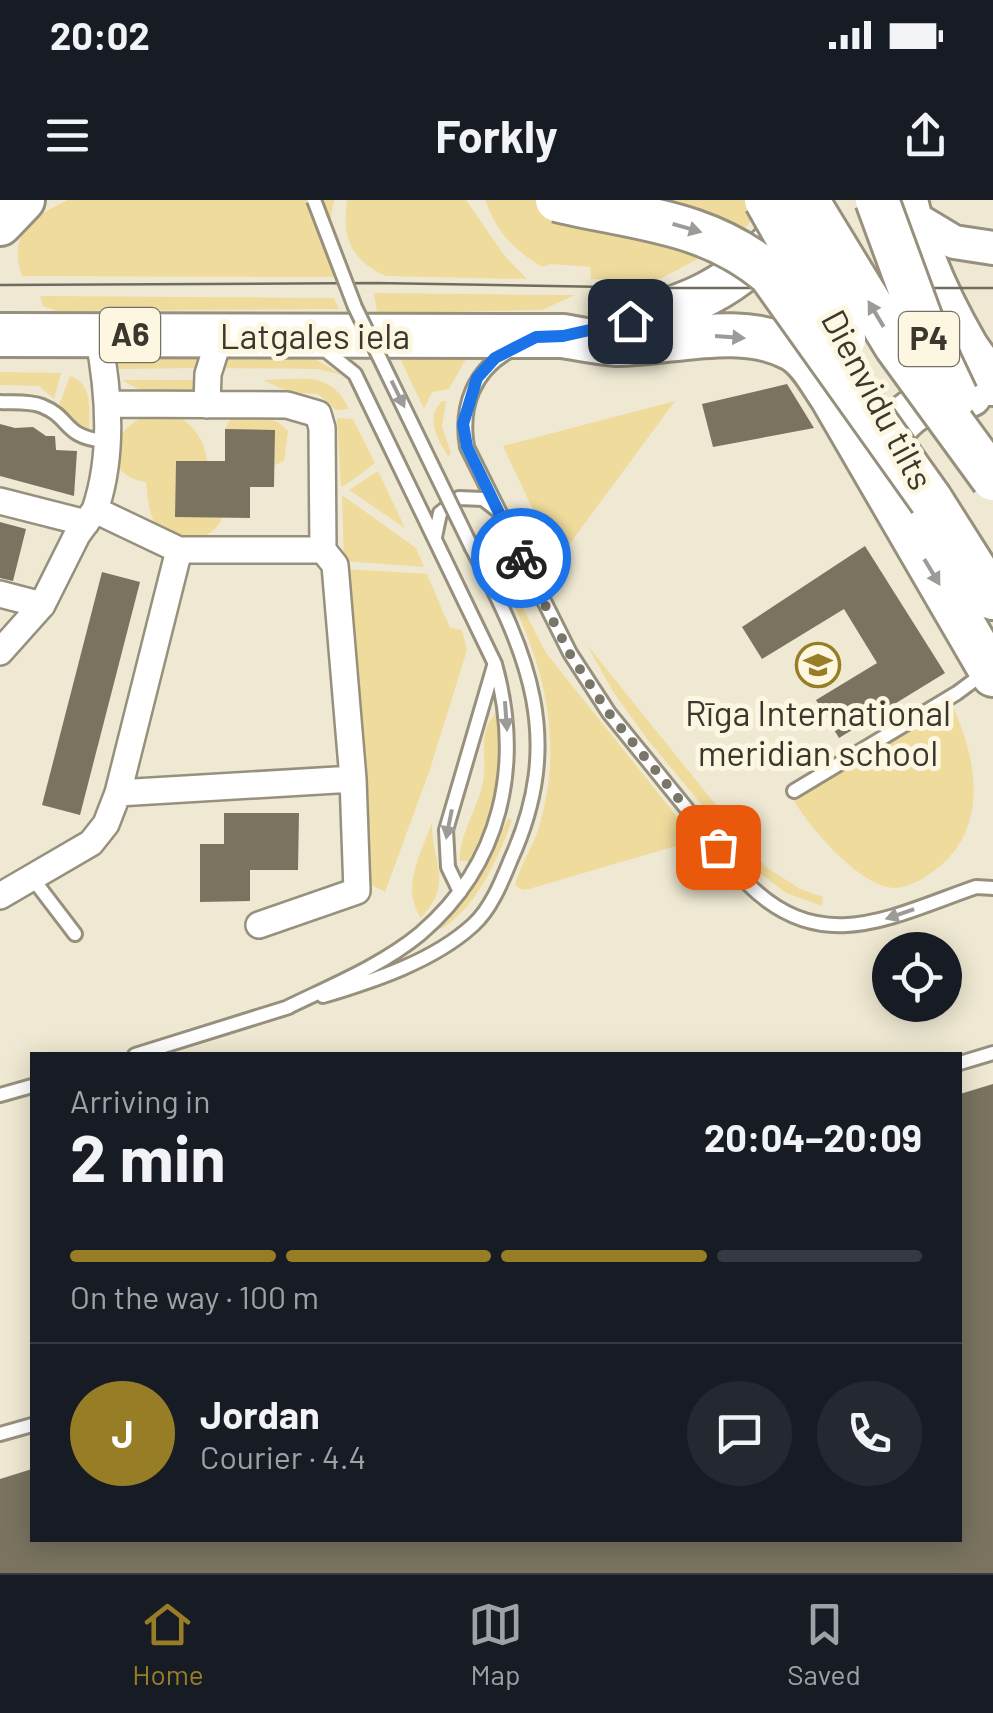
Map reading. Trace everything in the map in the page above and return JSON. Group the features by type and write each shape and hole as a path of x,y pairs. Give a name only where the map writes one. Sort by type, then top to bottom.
{"highway":[{"path":"0,224 23,200"},
{"name":"P4","path":"557,200 694,229 747,255 770,274 930,500"},
{"path":"550,336 714,264 756,224 768,200"},
{"name":"Dienvidu tilts","path":"768,200 930,500 993,598"},
{"name":"Dienvidu tilts","path":"810,200 896,346 993,476"},
{"name":"A6","path":"550,336 663,313 720,288 752,267 810,200"},
{"path":"882,488 880,468 885,446 898,425 920,404 946,394 976,395 992,376 974,359 940,298 898,205"},
{"name":"P4","path":"898,205 924,328 993,476"},
{"name":"Latgales iela","path":"0,301 26,322 83,335"},
{"name":"Latgales iela","path":"0,335 550,336"},
{"path":"550,336 616,344 721,335 766,340 792,349 809,363 831,396 992,672"}],"street":[{"path":"898,205 954,242 993,248"},
{"path":"0,652 42,605 91,517 104,484 108,404 83,335"},
{"path":"207,405 208,374 220,336"},
{"path":"108,404 287,405 318,414 322,428 323,550 334,565 357,891 259,925"},
{"path":"0,501 91,517 179,550 323,550"},
{"path":"0,896 91,843 106,824 118,793 179,550"},
{"path":"0,594 42,605"},
{"path":"118,793 352,780"}],"lane":[{"path":"145,1052 389,976 459,936 487,907 514,853 528,812 538,760 531,678 509,618 355,306 314,200"},
{"path":"286,1008 384,959 420,934 460,892 484,852 506,789 508,748 505,699 495,664 355,374 330,352 288,336"},
{"path":"550,336 495,358 477,378 463,424 467,447 570,654 608,712 766,902 804,922 848,926 878,922 976,887 993,888"},
{"path":"0,402 38,404 53,411 75,435 105,442"},
{"path":"440,548 436,524 440,513 459,498 483,500 501,516"},
{"path":"460,892 448,866 446,830 495,664"},
{"path":"794,790 992,672"},
{"path":"33,879 75,934"},
{"path":"962,1062 993,1053"},
{"path":"0,1095 30,1087"},
{"path":"0,1434 30,1426"}],"shaded area":[{"path":"68,200 334,200 332,240 352,277 22,276 18,261 21,237 35,220"},
{"path":"347,200 466,200 504,255 527,279 386,276 364,263 351,246 346,225"},
{"path":"485,200 761,200 748,225 728,243 658,280 591,279 590,267 542,267 507,239"},
{"path":"374,293 575,295 542,310 377,313"},
{"path":"40,296 334,298 339,309 57,311 43,306"},
{"path":"397,352 474,353 466,359 449,389 432,392 424,409"},
{"path":"201,355 202,363 197,368 119,369 112,358"},
{"path":"223,356 313,358 342,375 318,369 218,368"},
{"path":"0,372 61,373 54,399 39,386 0,385"},
{"path":"70,376 86,390 89,428 82,428 59,405"},
{"path":"123,380 196,380 196,387 169,396 139,389"},
{"path":"263,380 323,382 341,396 349,409 336,410 318,394 289,392"},
{"path":"442,401 446,401 442,426 451,454 448,456 434,422"},
{"path":"675,401 557,561 503,446"},
{"path":"171,413 196,432 207,461 176,461 175,516 222,517 212,532 204,536 176,537 160,529 151,514 146,482 131,478 116,461 119,440 134,422 149,415"},
{"path":"266,417 288,431 284,461 275,465 275,430 225,429 231,418"},
{"path":"337,418 353,419 375,463 344,486 341,486"},
{"path":"378,471 405,528 349,490"},
{"path":"342,495 416,548 424,567 344,561"},
{"path":"346,569 427,574 450,628 462,630 467,650 429,772 385,892 368,883"},
{"path":"520,603 546,653 690,833 686,843 529,889 515,885 539,827 550,770 548,715 536,660 515,607"},
{"path":"587,645 766,867 800,889 823,897 822,906 786,893 756,870 648,740 614,693"},
{"path":"953,707 973,774 974,796 963,838 950,857 924,878 899,888 881,885 837,854 793,799"},
{"path":"496,713 500,752 496,789 469,861 460,861 463,839 482,786 485,735"},
{"path":"508,818 512,820 500,851 475,896 441,929 485,869"},
{"path":"432,823 439,882 431,905 421,918 412,882"}],"building":[{"path":"787,384 814,428 713,447 702,404"},
{"path":"0,424 33,427 46,436 55,436 56,450 77,451 74,496 0,476"},
{"path":"225,429 275,430 274,487 250,487 250,518 175,517 176,461 225,461"},
{"path":"0,522 26,529 13,581 0,578"},
{"path":"865,546 945,673 839,738 816,700 877,663 844,609 762,659 742,627"},
{"path":"102,572 140,582 80,815 42,805"},
{"path":"224,813 299,813 298,870 250,870 250,901 200,902 200,844 224,844"},
{"path":"993,1084 993,1573 0,1573 0,1479 30,1470 30,1542 962,1542 962,1093"}],"tram line":[{"path":"0,285 376,283 993,288"}],"way so far":[{"path":"521,558 570,654 608,712 718,847"}],"place":[{"name":"Rīga International meridian school","path":"818,665"}],"route":[{"path":"521,558 467,447 463,424 477,378 495,358 536,337 563,336 630,321"}]}
